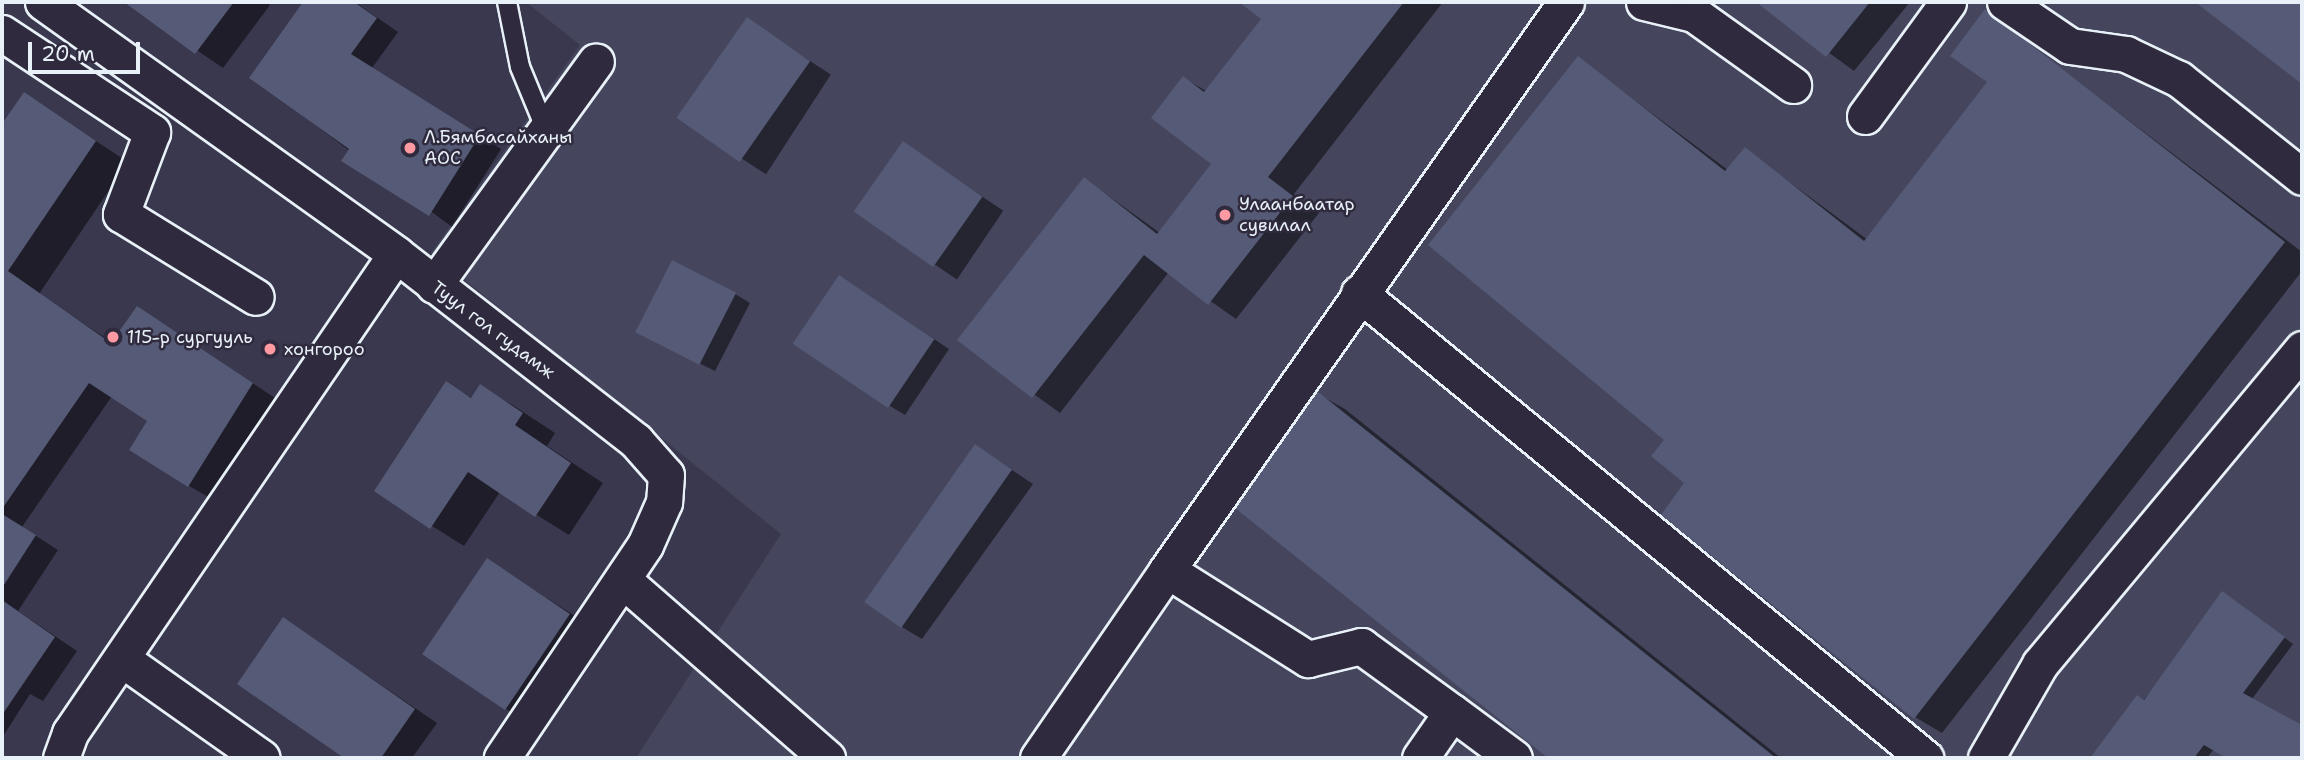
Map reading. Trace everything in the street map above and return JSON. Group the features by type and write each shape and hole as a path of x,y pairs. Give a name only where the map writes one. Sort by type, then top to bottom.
{"street":[{"name":"Туул гол гудамж","path":"43,2 396,254 636,441 666,475 664,502 623,580 502,758"},
{"path":"1038,758 1359,293 1566,2"},
{"path":"1644,2 1694,14 1793,85"},
{"path":"1865,116 1948,2"},
{"path":"2005,2 2070,46 2126,54 2179,79 2302,177"},
{"path":"2,33 152,132 121,214 256,297"},
{"path":"434,285 596,61"},
{"path":"61,758 70,733 396,254"},
{"path":"1359,293 1925,758"},
{"path":"1986,758 2040,664 2302,349"},
{"path":"1167,570 1308,659 1360,646 1514,758"},
{"path":"623,580 827,758"},
{"path":"122,659 262,758"},
{"path":"1420,758 1452,712"}],"lane":[{"path":"509,3 520,67 546,131"}],"shaded area":[{"path":"526,2 2302,2 2302,758 636,758 781,534 431,253 580,45"}],"building":[{"path":"124,2 234,2 195,54"},
{"path":"303,2 354,2 377,18 351,54 480,135 429,216 341,161 349,149 249,78"},
{"name":"Улаанбаатар сувилал","path":"1239,2 1404,2 1268,177 1293,196 1208,305 1144,255 1032,398 957,340 1084,177 1157,234 1211,164 1151,118 1183,76 1204,92 1261,19"},
{"path":"1756,2 1870,2 1826,57"},
{"path":"2195,2 2302,2 2302,84"},
{"path":"1985,9 2285,242 1914,719 1661,515 1684,483 1651,456 1664,440 1428,245 1578,56 1725,171 1745,147 1864,241 1987,82 1950,56"},
{"path":"747,17 810,61 740,162 676,118"},
{"path":"24,92 96,141 8,271 111,343 137,306 253,383 188,487 129,450 147,421 89,383 2,509 2,124"},
{"path":"903,141 982,197 933,267 854,211"},
{"path":"672,260 736,293 699,365 635,332"},
{"path":"839,275 934,339 888,408 793,344"},
{"path":"446,381 471,398 480,384 523,413 515,425 571,463 535,517 468,472 430,529 374,491"},
{"path":"1317,391 1776,758 1548,758 1235,508"},
{"path":"975,444 1012,470 901,628 864,602"},
{"path":"2,514 36,535 2,588"},
{"path":"487,558 570,614 505,710 422,654"},
{"path":"2222,591 2285,637 2243,693 2302,725 2302,758 2226,758 2204,745 2194,758 2090,758 2137,695 2144,700"},
{"path":"2,600 55,637 2,715"},
{"path":"283,617 415,709 381,758 344,758 237,684"}],"place":[{"name":"Л.Бямбасайханы АОС","path":"410,148"},
{"name":"Улаанбаатар сувилал","path":"1225,215"},
{"name":"115-р сургууль","path":"113,337"},
{"name":"хонгороо","path":"270,349"}]}
